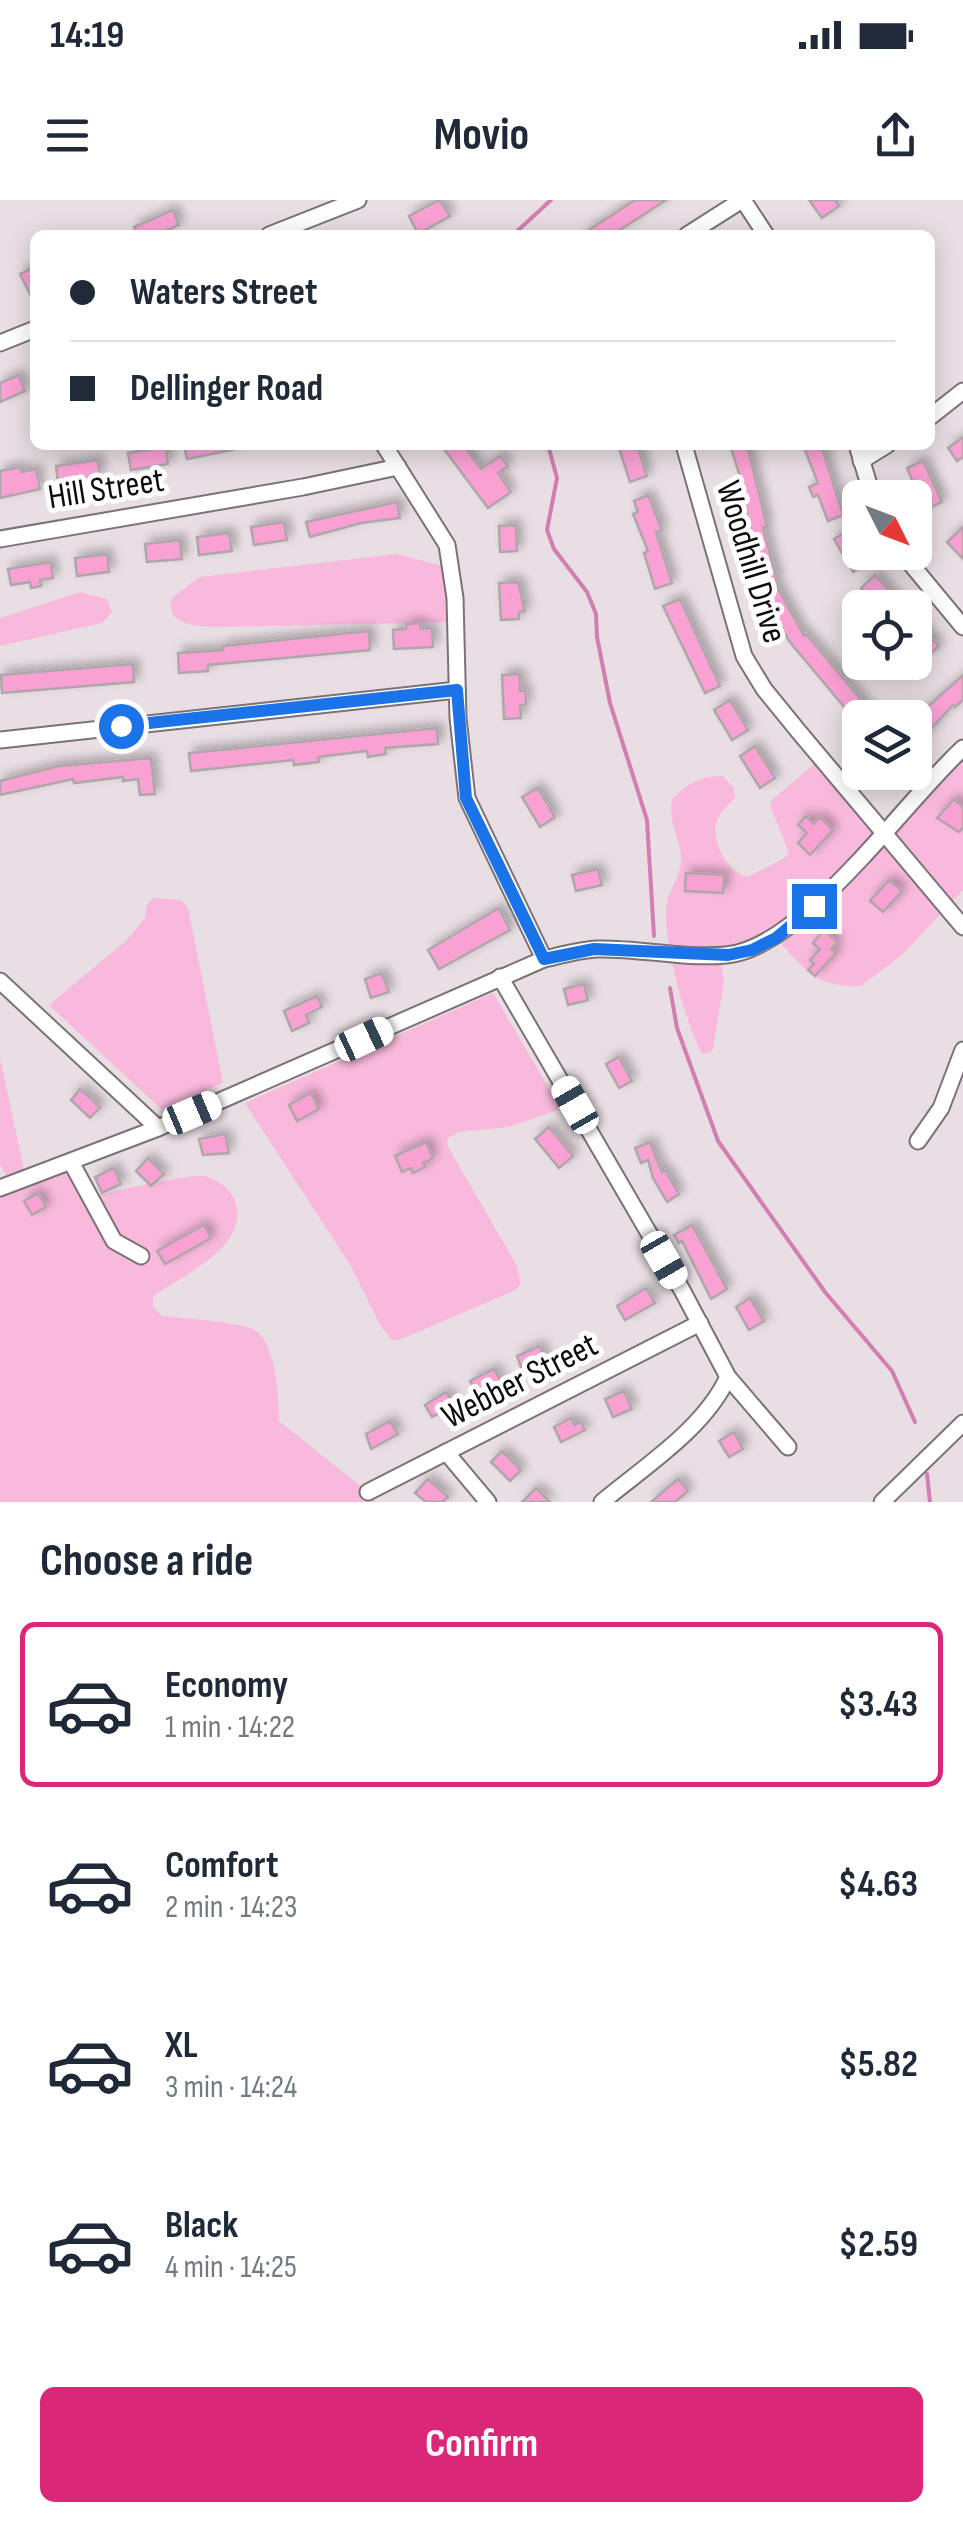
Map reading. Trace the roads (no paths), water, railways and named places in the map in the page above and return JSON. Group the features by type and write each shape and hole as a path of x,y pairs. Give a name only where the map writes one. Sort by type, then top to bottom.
{"street":[{"path":"283,230 358,200"},
{"path":"694,230 743,200 763,230"},
{"path":"0,343 30,332"},
{"path":"935,413 963,391"},
{"path":"387,450 447,545 456,598 457,690 466,798 544,959"},
{"name":"Woodhill Drive","path":"685,450 744,656 764,689 963,927"},
{"path":"859,453 867,480"},
{"name":"Hill Street","path":"0,539 398,467"},
{"path":"916,570 963,627"},
{"path":"0,740 457,690"},
{"path":"0,1188 158,1128 544,959 594,949 686,956 752,950 776,938 814,906 963,748"},
{"path":"500,977 728,1377 788,1447"},
{"path":"0,981 158,1128"},
{"path":"918,1141 941,1108 963,1050"},
{"path":"71,1162 114,1241 141,1256"},
{"name":"Webber Street","path":"368,1492 700,1323"},
{"path":"602,1502 684,1433 708,1409 728,1377"},
{"path":"882,1502 963,1424"},
{"path":"446,1452 488,1502"}],"waterway":[{"path":"518,230 551,200"},
{"path":"549,450 557,478 547,530 554,549 587,592 596,614 610,703 647,820 654,936"},
{"path":"670,988 677,1028 718,1141 825,1292 892,1371 915,1422"},
{"path":"927,1474 930,1502"}]}
